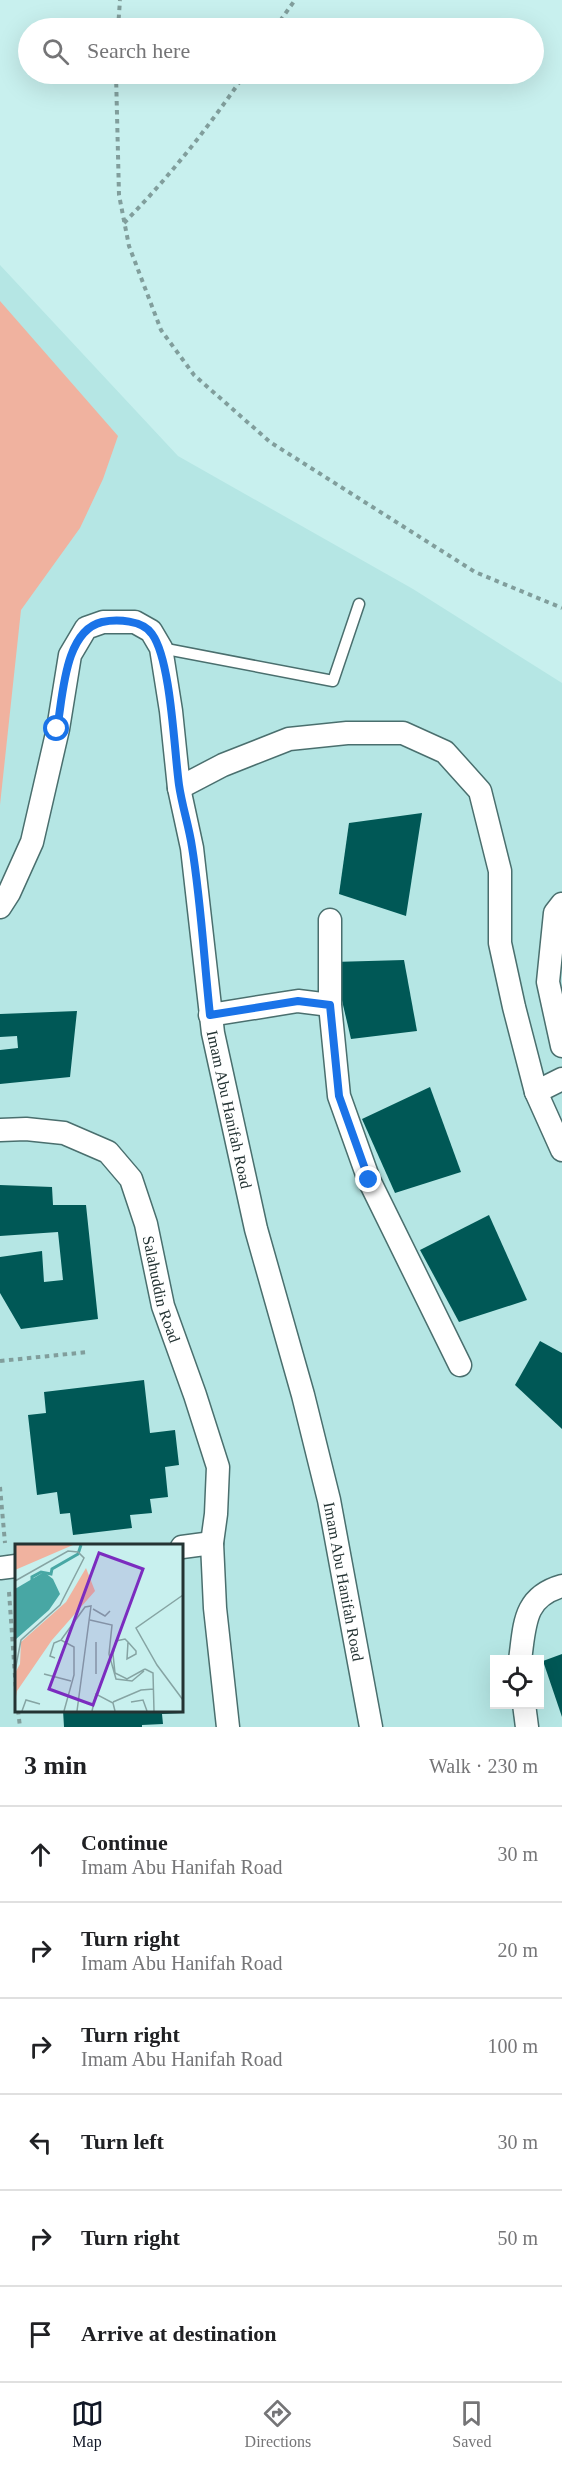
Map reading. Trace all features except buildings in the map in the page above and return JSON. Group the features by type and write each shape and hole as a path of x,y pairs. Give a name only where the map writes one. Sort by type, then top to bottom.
{"street":[{"path":"0,908 32,842 57,729 70,655 86,628 103,622 135,622 151,631 161,648"},
{"name":"Imam Abu Hanifah Road","path":"161,648 171,711 179,788 192,848 210,1015 256,1229 303,1395 329,1500 371,1727"},
{"path":"179,788 224,765 289,739 347,733 403,733 445,752 480,791 500,871 500,943 536,1092 562,1150"},
{"path":"562,904 555,913 548,982 562,1046"},
{"path":"330,920 330,1005 339,1096 369,1180 460,1365"},
{"path":"210,1015 298,1001 330,1005"},
{"path":"536,1092 562,1079"},
{"name":"Salahuddin Road","path":"0,1130 64,1133 108,1152 130,1179 146,1224 163,1306 218,1467 212,1543 215,1608 228,1727"},
{"path":"183,1547 212,1543"},
{"path":"0,1568 15,1566"},
{"path":"521,1655 526,1613 545,1591 562,1586"},
{"path":"525,1709 527,1727"}],"lane":[{"path":"161,648 333,681 359,604"}],"path":[{"path":"119,18 120,0"},
{"path":"282,18 294,0"},
{"path":"116,84 119,195 129,246 161,330 194,375 270,442 475,572 562,608"},
{"path":"124,223 157,189 206,131 238,84"},
{"path":"0,1361 88,1352"},
{"path":"18,1712 20,1727"}],"shaded area":[{"path":"0,265 178,456 413,589 562,683 562,1727 0,1727"},
{"path":"0,301 118,436 103,479 80,528 21,610 0,805"}],"route":[{"path":"57,729 70,655 86,628 103,622 135,622 151,631 161,648 171,711 179,788 192,848 210,1015 298,1001 330,1005 339,1096 369,1180"}]}
